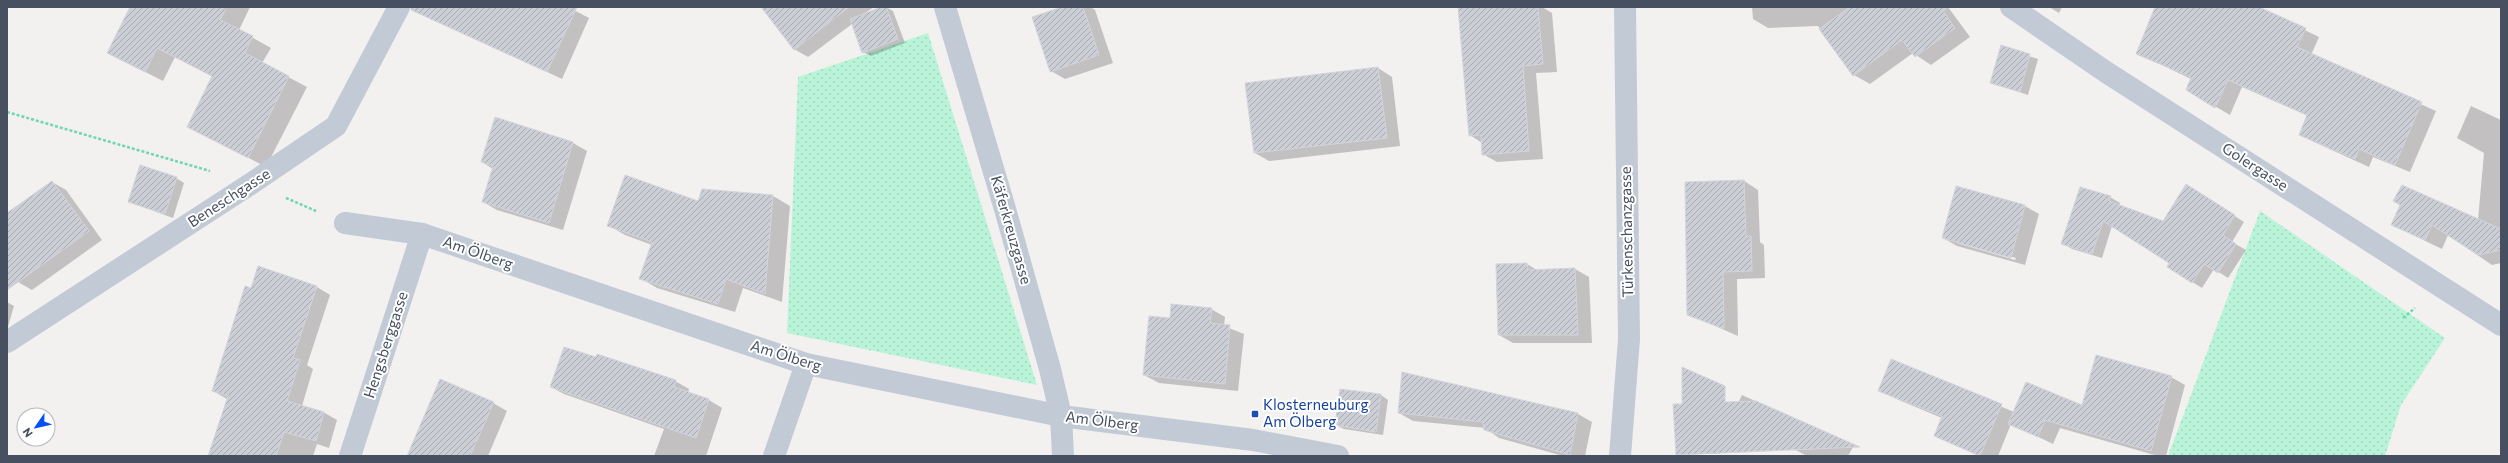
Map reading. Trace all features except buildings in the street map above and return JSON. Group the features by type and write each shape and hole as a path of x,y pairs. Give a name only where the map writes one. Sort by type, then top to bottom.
{"street":[{"name":"Beneschgasse","path":"7,342 252,183 336,126 399,7"},
{"name":"Käferkreuzgasse","path":"945,7 1005,208 1061,416 1063,456"},
{"name":"Türkenschanzgasse","path":"1620,456 1629,339 1625,7"},
{"name":"Golergasse","path":"2011,7 2106,72 2501,325"},
{"name":"Am Ölberg","path":"344,223 422,234 806,364 1061,416 1253,440 1338,456"},
{"name":"Hengsberggasse","path":"350,456 422,234"},
{"path":"774,456 806,364"}],"path":[{"path":"7,112 252,183 344,223"}],"green space":[{"path":"928,33 1037,385 787,333 798,77"},
{"path":"2260,211 2445,338 2401,405 2385,456 2168,456"}],"place":[{"name":"Klosterneuburg Am Ölberg","path":"1255,414"}]}
